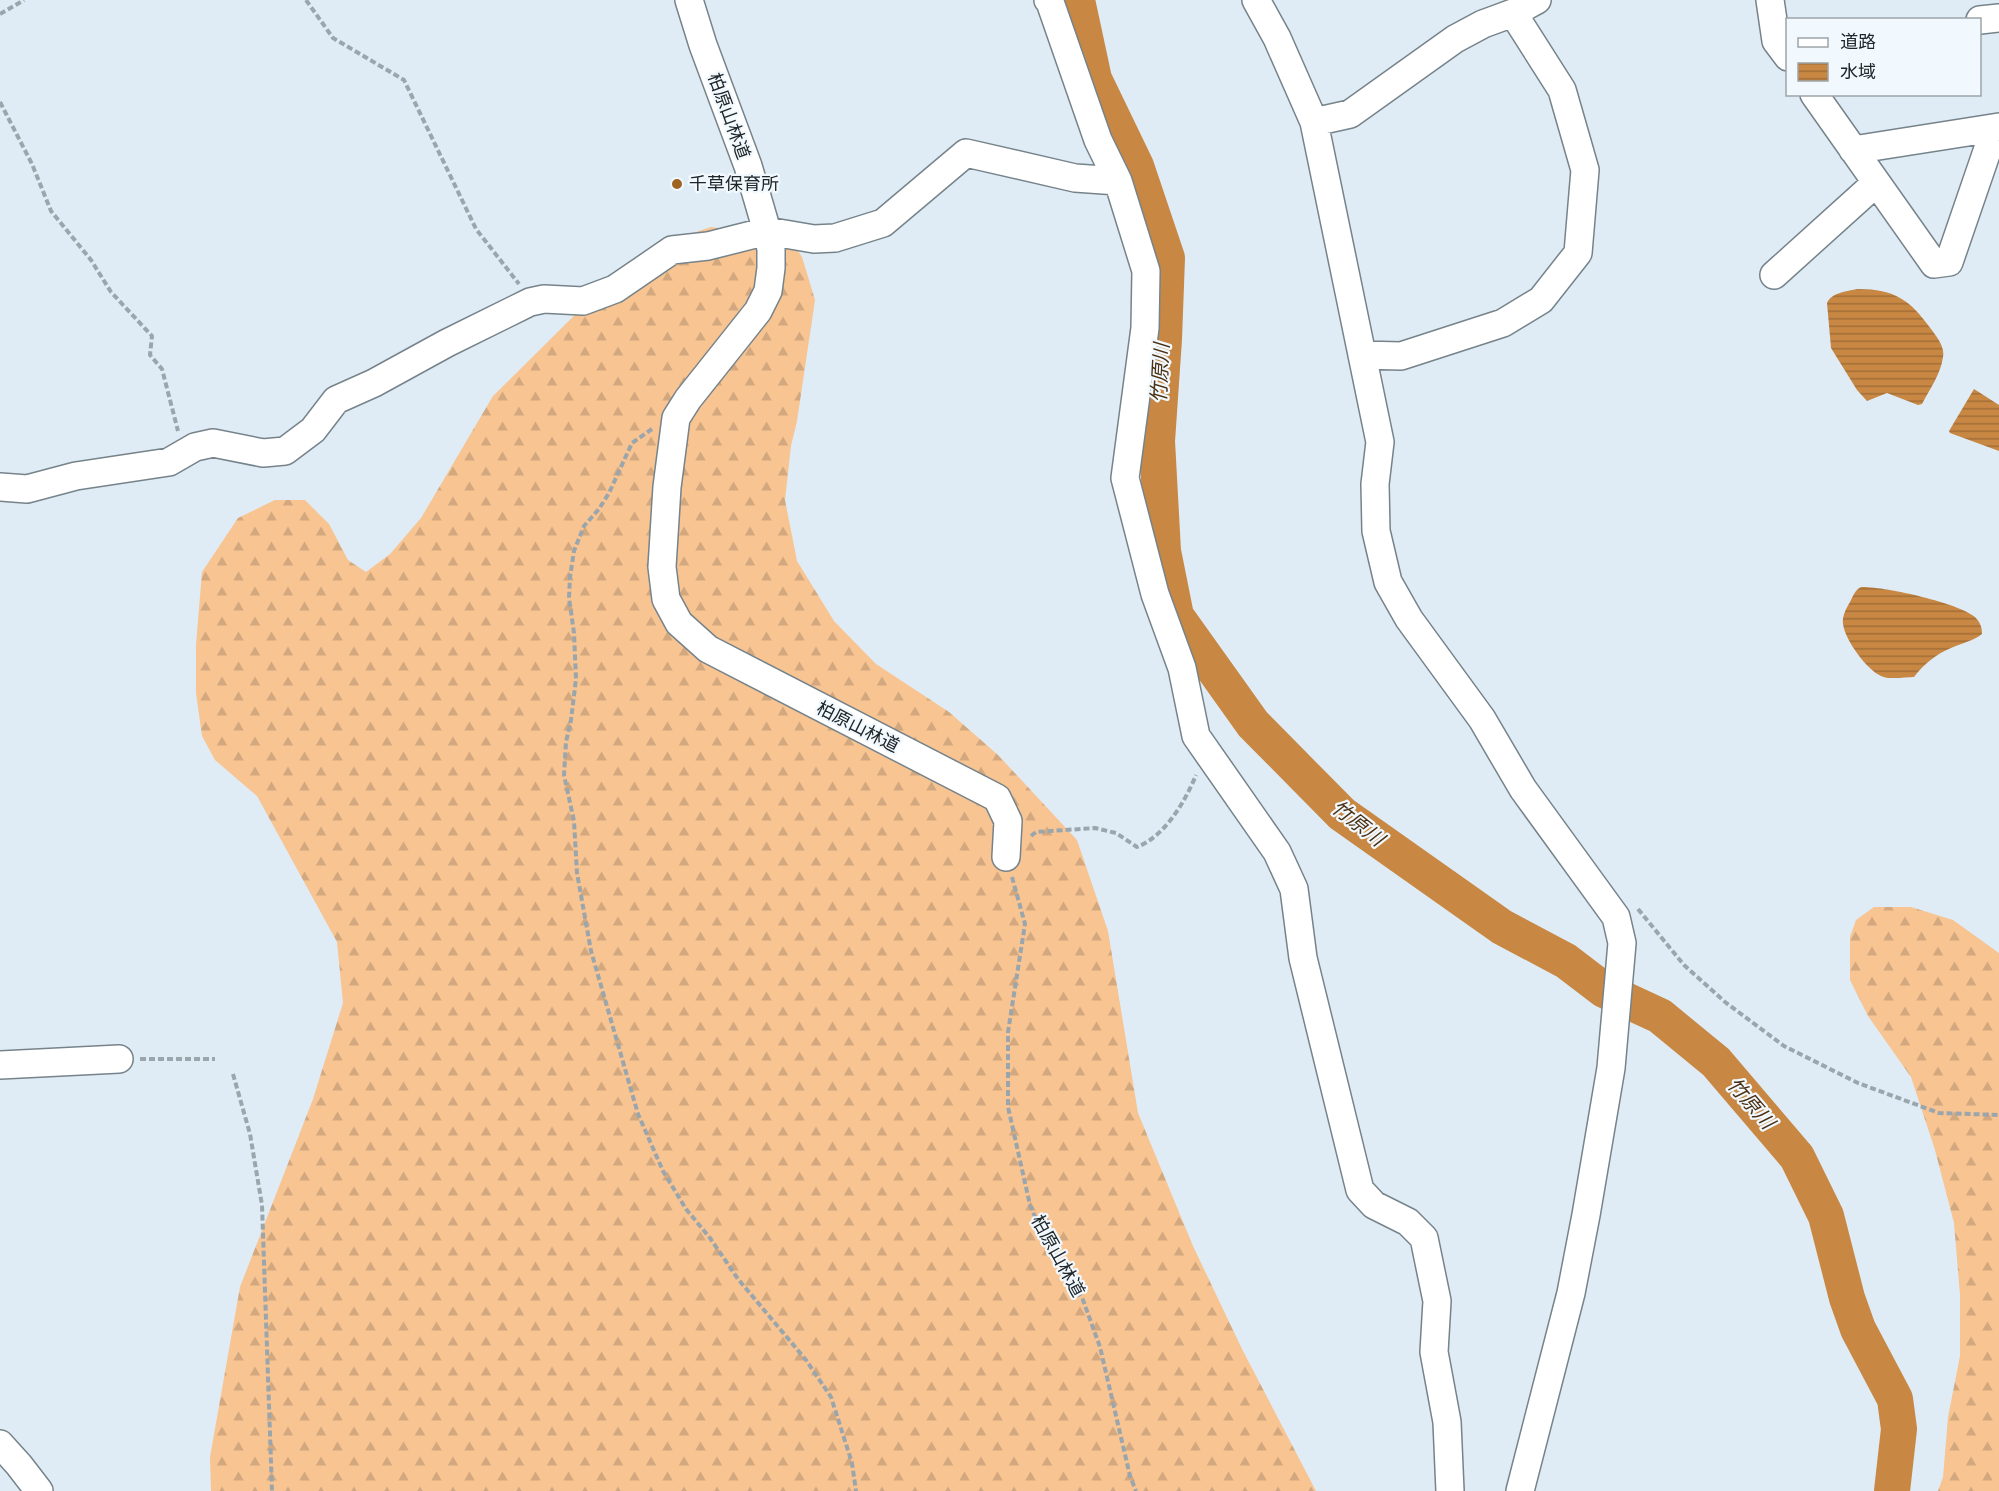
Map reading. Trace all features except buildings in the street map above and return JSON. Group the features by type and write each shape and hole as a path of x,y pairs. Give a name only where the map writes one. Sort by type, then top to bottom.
{"street":[{"name":"柏原山林道","path":"689,0 703,45 748,166 767,231 771,249 771,268 768,291 758,311 688,399 676,418 667,487 662,567 666,599 679,622 708,649 997,798 1008,821 1006,857"},
{"path":"1256,0 1281,47 1314,122 1380,442 1375,484 1376,531 1388,582 1409,619 1482,719 1523,789 1616,917 1622,943 1611,1068 1571,1293 1520,1491"},
{"path":"1314,122 1350,114 1455,39 1483,24 1514,13 1537,0"},
{"path":"1770,0 1776,41 1786,52"},
{"path":"1051,1 1098,140 1118,181 1146,271 1145,328 1125,478 1155,594 1182,668 1196,736 1277,852 1294,890 1303,958 1360,1190 1374,1205 1408,1222 1424,1238 1437,1301 1434,1352 1447,1422 1450,1491"},
{"path":"1362,355 1401,356 1503,323 1541,300 1578,253 1585,170 1562,90 1514,13"},
{"path":"1981,20 1999,18"},
{"path":"1815,96 1853,150 1876,183 1934,264 1949,262 1997,128 1853,150"},
{"path":"0,487 27,489 76,476 169,462 195,447 213,443 263,453 285,452 313,430 336,400 374,383 447,343 530,302 544,299 583,301 615,289 672,250 722,243 767,231 813,239 836,237 883,223 966,153 1075,178 1118,181"},
{"path":"1774,275 1876,183"},
{"path":"0,1065 119,1059"},
{"path":"0,1444 39,1491"}],"path":[{"path":"0,14 24,0"},
{"path":"306,0 333,38 404,80 476,229 514,276 530,302"},
{"path":"0,102 32,164 51,211 91,260 111,292 152,336 150,355 162,369 184,453"},
{"path":"676,418 656,425 632,443 609,493 584,526 574,551 569,598 574,633 576,679 566,742 564,775 574,821 577,873 591,951 638,1114 663,1171 686,1209 710,1238 738,1279 806,1360 831,1397 852,1463 856,1491"},
{"path":"1006,857 1036,832 1095,828 1116,833 1137,847 1148,843 1169,821 1187,796 1206,749"},
{"name":"柏原山林道","path":"1006,857 1025,924 1008,1032 1008,1107 1030,1205 1045,1240 1083,1300 1100,1347 1130,1476 1136,1491"},
{"path":"1605,901 1638,909 1684,965 1725,1002 1784,1046 1858,1083 1939,1113 1999,1114"},
{"path":"119,1059 214,1059"},
{"path":"233,1074 250,1134 262,1205 272,1491"}],"green space":[{"path":"711,227 790,239 802,257 815,300 797,421 791,446 785,500 797,561 834,621 876,664 949,712 998,755 1077,840 1108,931 1138,1113 1193,1246 1242,1349 1316,1491 211,1491 210,1457 240,1287 313,1099 343,1003 337,942 257,796 215,760 202,736 196,693 196,645 202,572 238,518 275,500 305,500 329,524 348,560 366,572 390,554 421,518 493,396 602,288 675,239"},
{"path":"1874,907 1911,907 1953,920 1999,953 1999,1491 1938,1491 1943,1477 1948,1417 1960,1356 1960,1295 1954,1223 1935,1150 1911,1077 1868,1016 1850,980 1850,937 1856,920"}],"water":[{"path":"1858,289 1882,291 1901,298 1916,311 1940,342 1943,350 1942,363 1922,404 1918,405 1887,393 1867,401 1857,390 1831,348 1827,303 1836,294"},
{"path":"1974,389 1999,405 1999,451 1949,431"},
{"path":"1861,587 1903,592 1954,606 1975,617 1982,629 1982,634 1940,653 1914,677 1881,676 1869,668 1858,654 1843,624 1843,618 1854,593"}],"waterway":[{"name":"竹原川","path":"1077,0 1094,79 1136,166 1167,258 1157,441 1163,551 1176,616 1253,724 1342,814 1502,927 1566,961 1604,990 1660,1016 1716,1062 1797,1157 1826,1216 1847,1298 1858,1329 1895,1399 1899,1429 1892,1491"}],"place":[{"name":"千草保育所","path":"677,184"}]}
